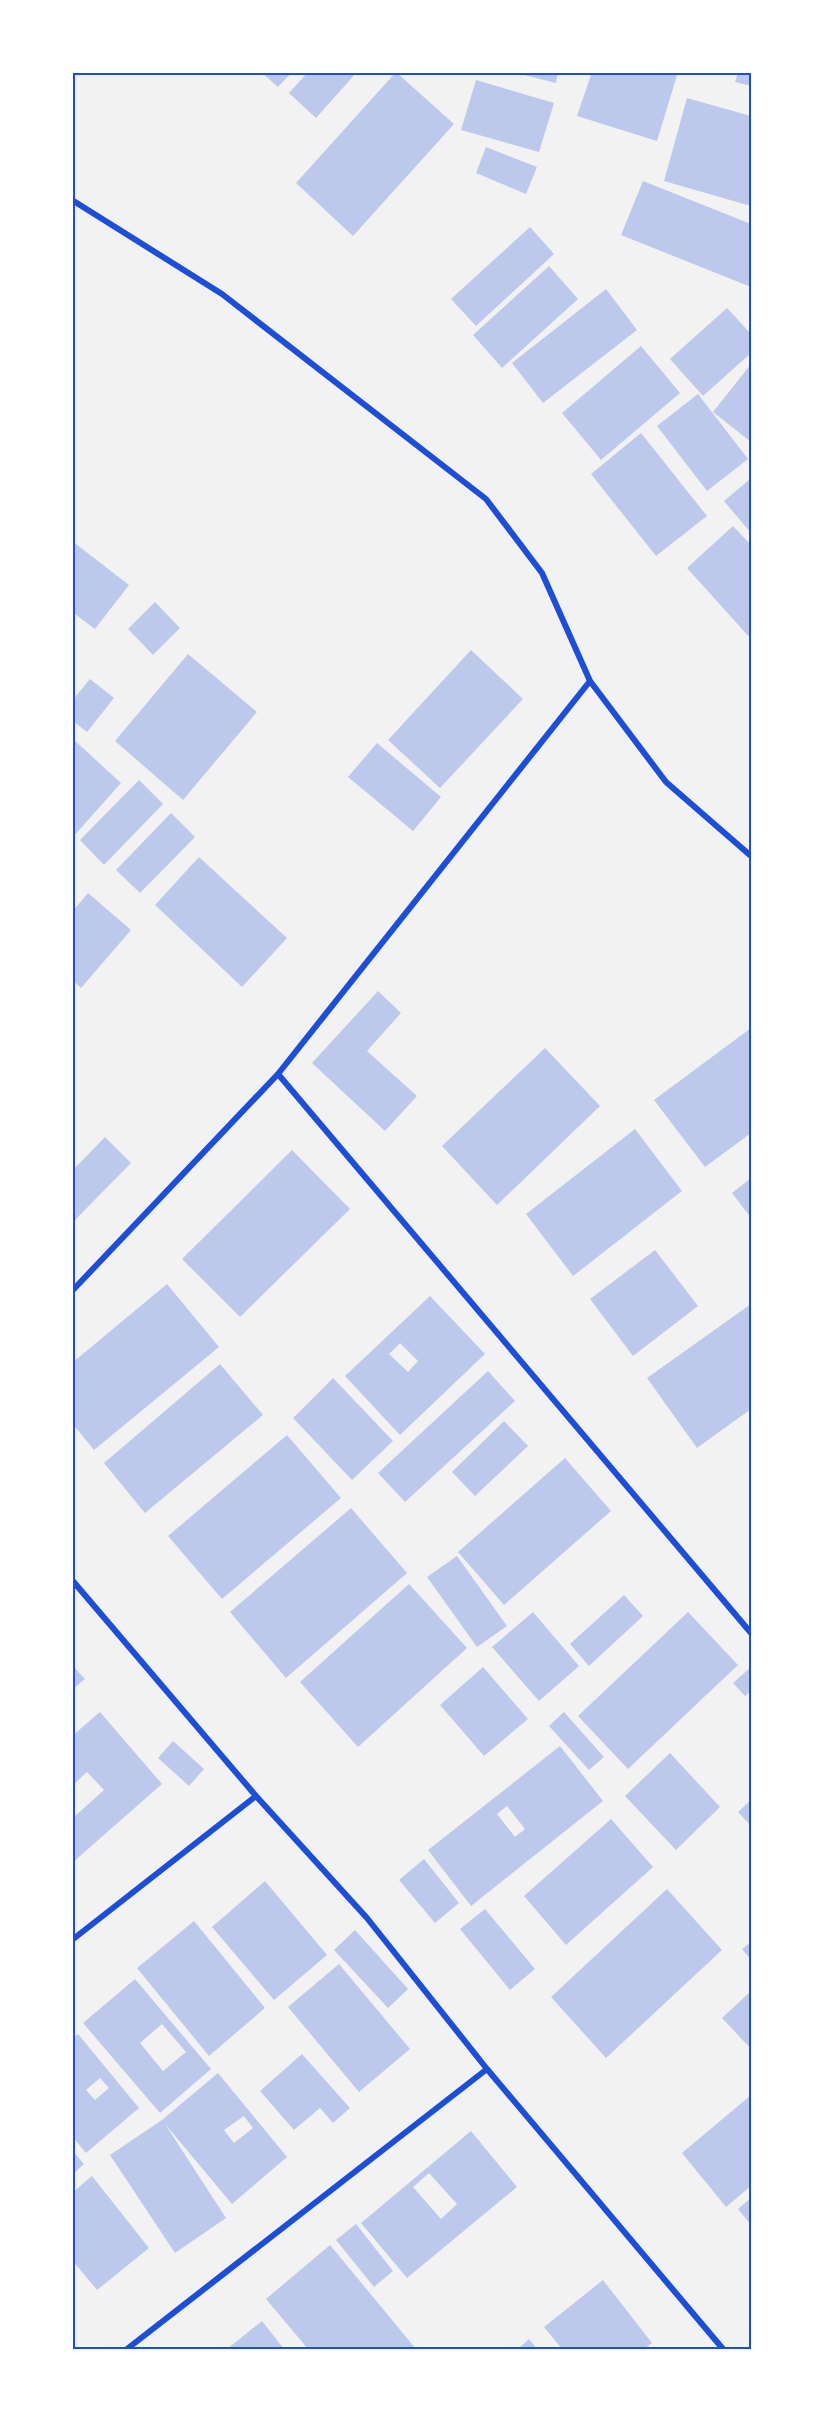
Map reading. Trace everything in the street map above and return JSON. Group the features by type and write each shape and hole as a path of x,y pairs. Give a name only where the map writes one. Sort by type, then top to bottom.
{"street":[{"path":"72,200 222,294 486,499 542,573 590,681 666,782 751,856"},
{"path":"72,1291 279,1074 590,681"},
{"path":"279,1074 751,1633"},
{"path":"72,1580 256,1796 367,1918 487,2069 723,2349"},
{"path":"72,1940 256,1796"},
{"path":"127,2349 487,2069"}],"building":[{"path":"261,72 292,72 278,87"},
{"path":"308,72 357,72 316,118 289,93"},
{"path":"396,72 454,124 353,236 296,183"},
{"path":"512,72 558,72 556,83"},
{"path":"592,72 678,72 657,141 577,116"},
{"path":"738,72 751,72 751,86 735,82"},
{"path":"476,80 554,103 539,152 461,130"},
{"path":"687,98 751,116 751,206 664,181"},
{"path":"486,147 537,167 526,194 476,173"},
{"path":"643,181 751,224 751,287 621,235"},
{"path":"530,227 554,254 476,326 451,299"},
{"path":"549,266 578,299 502,368 473,335"},
{"path":"606,289 637,330 543,403 512,363"},
{"path":"727,308 751,334 751,353 703,396 670,359"},
{"path":"641,346 680,393 601,460 562,413"},
{"path":"751,364 751,442 713,412"},
{"path":"698,394 748,459 707,491 657,426"},
{"path":"641,433 707,516 656,556 591,474"},
{"path":"749,480 751,482 751,533 724,501"},
{"path":"733,526 751,545 751,639 687,568"},
{"path":"72,541 129,585 95,629 72,612"},
{"path":"155,602 180,628 153,655 128,629"},
{"path":"471,650 523,699 440,788 388,740"},
{"path":"188,654 257,712 183,800 115,741"},
{"path":"90,679 114,698 87,732 72,720 72,701"},
{"path":"72,738 121,783 72,838"},
{"path":"377,743 441,797 413,831 348,777"},
{"path":"139,780 163,804 104,865 80,840"},
{"path":"171,813 195,837 140,893 116,870"},
{"path":"199,857 287,938 242,987 155,905"},
{"path":"88,893 131,930 81,988 72,980 72,912"},
{"path":"378,991 401,1013 367,1051 417,1096 385,1131 312,1063"},
{"path":"751,1028 751,1133 705,1167 654,1100"},
{"path":"545,1048 600,1106 497,1205 442,1146"},
{"path":"635,1129 682,1191 573,1276 526,1214"},
{"path":"105,1137 131,1163 74,1221 72,1219 72,1171"},
{"path":"292,1150 350,1209 240,1317 182,1259"},
{"path":"751,1178 751,1218 732,1193"},
{"path":"655,1250 698,1306 633,1356 590,1299"},
{"path":"167,1284 219,1347 94,1450 72,1423 72,1363"},
{"path":"430,1296 485,1354 400,1435 345,1376","holes":["400,1343 418,1361 408,1372 389,1354"]},
{"path":"751,1304 751,1409 697,1448 647,1378"},
{"path":"220,1364 263,1415 145,1513 104,1463"},
{"path":"488,1371 515,1401 405,1502 378,1473"},
{"path":"333,1378 393,1441 352,1480 293,1418"},
{"path":"504,1421 528,1446 475,1496 452,1472"},
{"path":"287,1435 341,1498 222,1599 168,1536"},
{"path":"565,1458 611,1511 504,1605 458,1552"},
{"path":"351,1508 407,1573 286,1678 230,1612"},
{"path":"457,1556 507,1626 477,1647 427,1577"},
{"path":"409,1584 467,1648 358,1747 300,1682"},
{"path":"624,1595 643,1616 589,1666 570,1644"},
{"path":"533,1612 579,1666 539,1701 492,1647"},
{"path":"688,1612 738,1665 628,1769 578,1716"},
{"path":"72,1665 85,1679 72,1690"},
{"path":"483,1667 528,1719 484,1756 440,1705"},
{"path":"751,1667 751,1691 745,1696 733,1683"},
{"path":"100,1712 162,1784 72,1863 72,1815 74,1817 104,1790 87,1772 72,1786 72,1736"},
{"path":"564,1712 604,1757 589,1770 549,1726"},
{"path":"173,1741 204,1769 189,1786 158,1758"},
{"path":"560,1746 603,1801 471,1906 428,1850","holes":["507,1806 525,1829 515,1837 497,1814"]},
{"path":"670,1753 720,1807 676,1850 625,1796"},
{"path":"751,1800 751,1826 738,1812"},
{"path":"611,1819 653,1867 566,1945 524,1896"},
{"path":"424,1859 459,1903 435,1923 399,1880"},
{"path":"265,1881 327,1955 274,2000 212,1927"},
{"path":"667,1889 722,1950 606,2058 551,1997"},
{"path":"485,1909 535,1969 510,1990 460,1929"},
{"path":"194,1921 265,2008 209,2056 137,1968"},
{"path":"355,1930 408,1989 388,2008 334,1950"},
{"path":"751,1942 751,1960 742,1949"},
{"path":"339,1964 410,2049 359,2092 288,2007"},
{"path":"135,1979 211,2069 160,2113 83,2023","holes":["162,2024 186,2052 163,2071 140,2043"]},
{"path":"751,1991 751,2049 722,2018"},
{"path":"78,2034 139,2108 86,2153 72,2136 72,2039","holes":["100,2078 109,2088 95,2100 86,2090"]},
{"path":"302,2054 350,2108 333,2123 320,2108 294,2130 260,2091"},
{"path":"218,2073 287,2157 232,2204 165,2124 226,2218 175,2253 110,2155 162,2120","holes":["244,2116 253,2128 234,2143 224,2130"]},
{"path":"751,2095 751,2186 726,2207 682,2153"},
{"path":"471,2131 517,2187 407,2278 361,2223","holes":["429,2173 457,2204 441,2219 413,2187"]},
{"path":"72,2150 84,2164 72,2175"},
{"path":"92,2176 149,2248 97,2290 72,2260 72,2193"},
{"path":"751,2198 751,2225 738,2209"},
{"path":"356,2224 393,2271 374,2287 336,2240"},
{"path":"330,2245 416,2349 308,2349 266,2299"},
{"path":"603,2280 652,2343 644,2349 562,2349 544,2327"},
{"path":"262,2321 284,2349 227,2349"},
{"path":"529,2339 537,2349 518,2349"}]}
